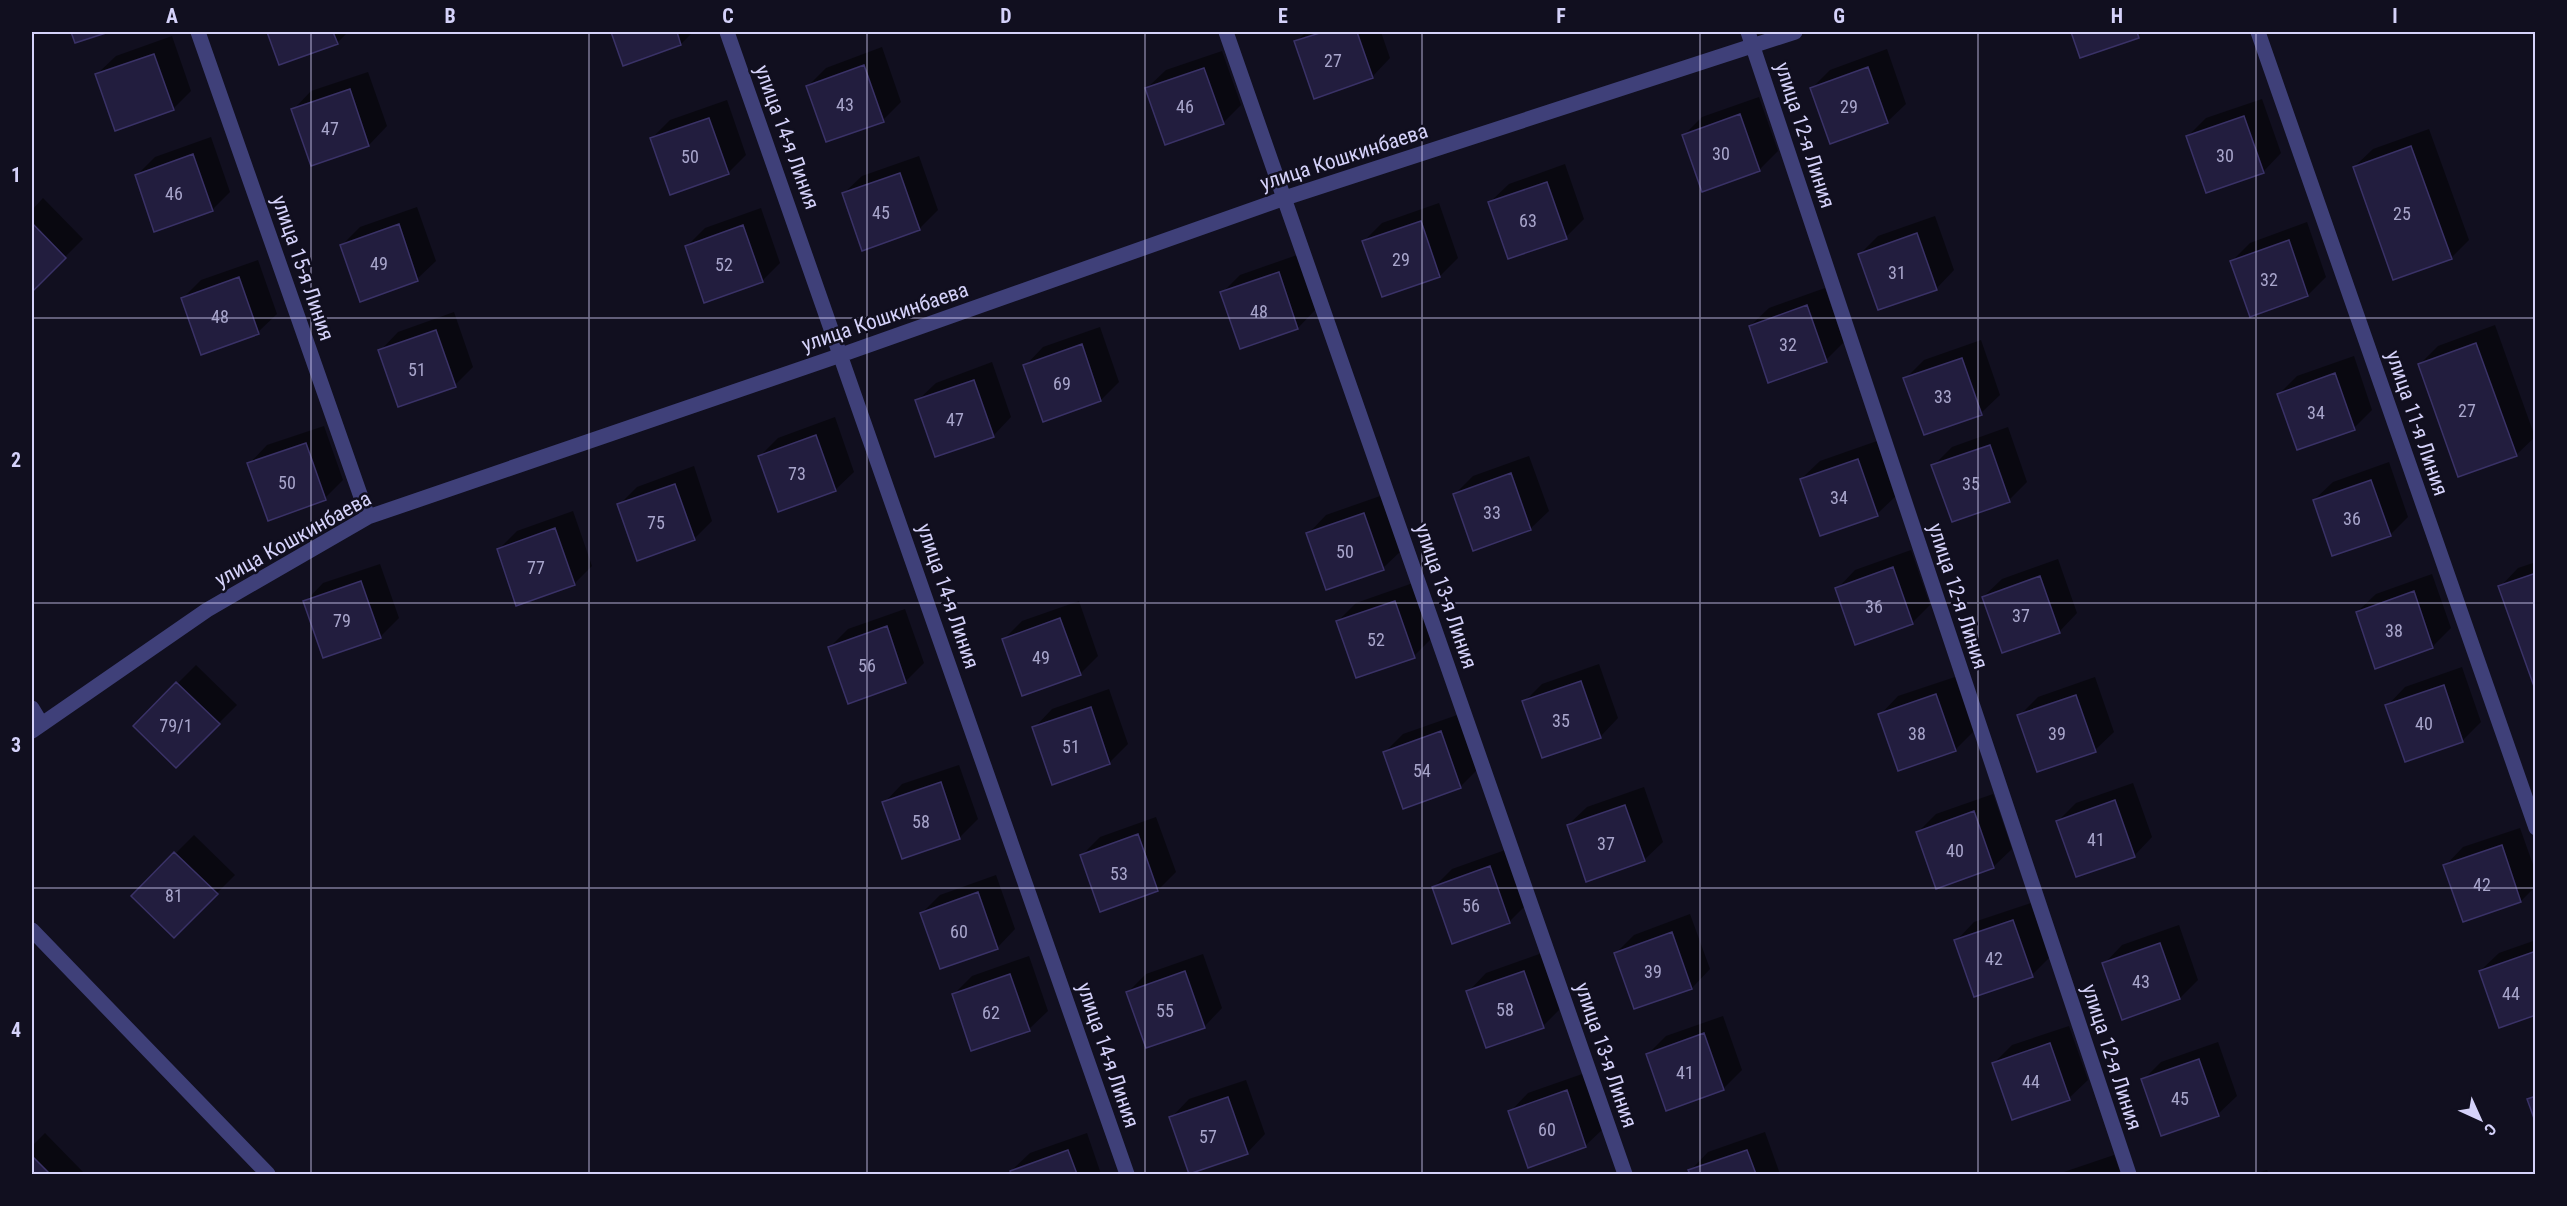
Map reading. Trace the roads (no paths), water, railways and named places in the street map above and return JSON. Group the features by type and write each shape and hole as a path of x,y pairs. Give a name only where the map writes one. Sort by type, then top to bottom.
{"street":[{"name":"улица 15-я Линия","path":"198,32 368,518"},
{"name":"улица 14-я Линия","path":"727,32 1127,1174"},
{"name":"улица 13-я Линия","path":"1226,32 1626,1174"},
{"name":"улица Кошкинбаева","path":"36,727 207,610 368,518 841,355 1285,198 1750,39 1795,32"},
{"name":"улица 11-я Линия","path":"2258,32 2535,828"},
{"name":"улица 12-я Линия","path":"1750,39 2129,1174"},
{"path":"32,708 36,727"},
{"path":"32,930 268,1174"}]}
